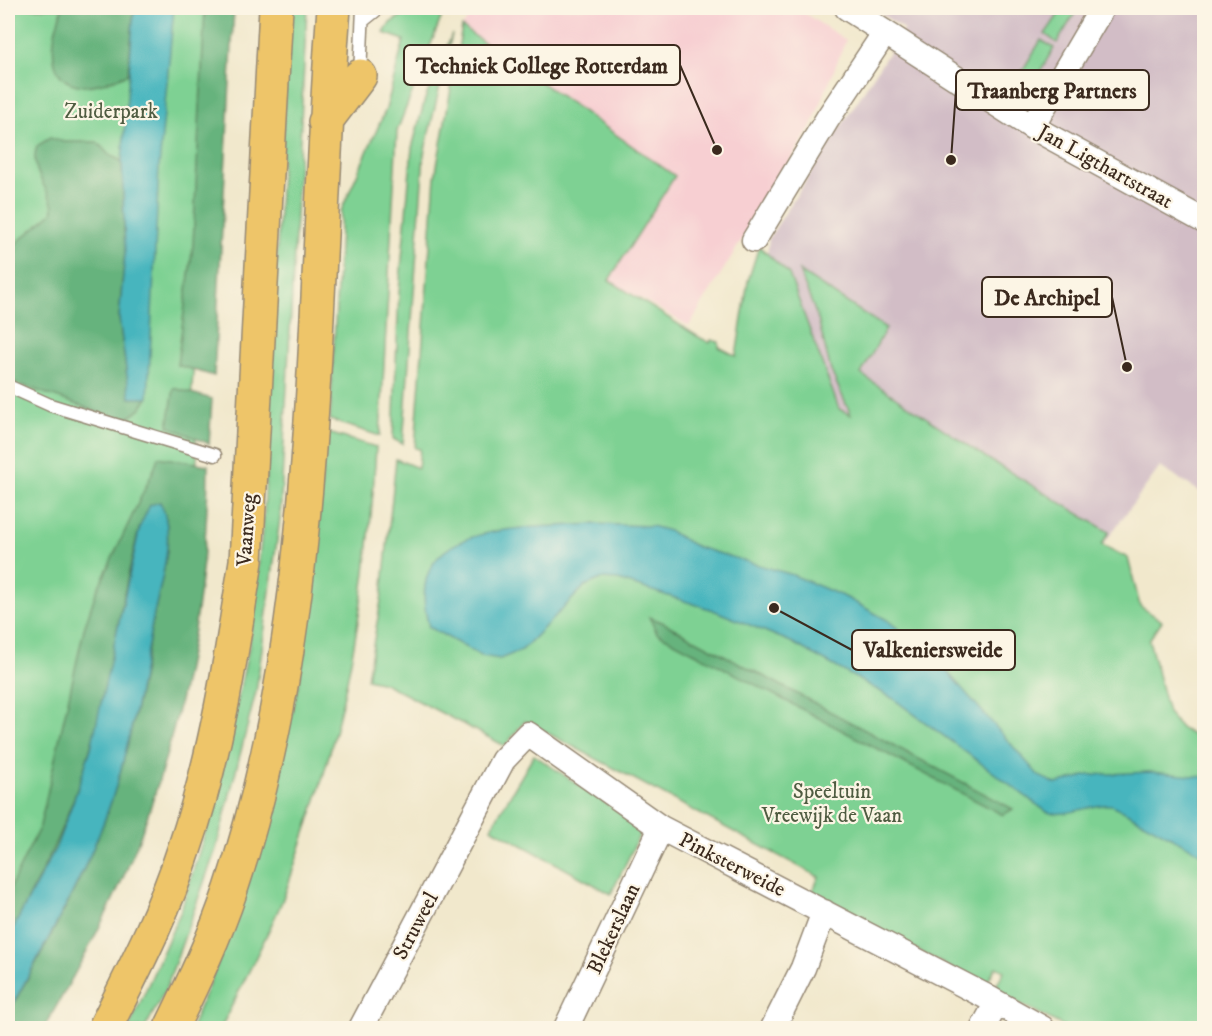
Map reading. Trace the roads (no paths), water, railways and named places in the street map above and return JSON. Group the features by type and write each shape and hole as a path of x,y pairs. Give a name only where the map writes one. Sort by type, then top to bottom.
{"highway":[{"name":"Vaanweg","path":"105,1029 150,939 184,850 222,710 234,640 246,561 276,8"},
{"path":"171,1029 197,975 231,890 255,808 288,640 310,443 325,122 354,12"},
{"path":"325,122 360,76"}],"street":[{"name":"Jan Ligthartstraat","path":"847,8 884,34 1032,127 1204,221"},
{"path":"1032,127 1102,8"},
{"path":"754,240 828,118 884,34"},
{"name":"Pinksterweide","path":"470,824 503,760 528,734 661,828 1042,1029"},
{"name":"Struweel","path":"361,1029 470,824"},
{"name":"Blekerslaan","path":"566,1029 661,828"},
{"path":"773,1029 803,968 824,912"},
{"path":"983,1029 996,1004"}],"lane":[{"path":"354,12 370,8"},
{"path":"354,12 379,8"},
{"path":"354,12 360,76"},
{"path":"8,386 69,412 215,455"}],"water":[{"path":"134,8 174,8 159,167 148,398 130,398 119,318 125,253 122,161"},
{"path":"160,502 167,528 166,557 120,774 103,825 79,880 8,1014 8,938 56,847 74,799 91,748 140,526 150,505"},
{"path":"592,524 651,526 669,531 697,547 793,575 847,598 887,620 937,660 1039,776 1056,784 1089,775 1150,772 1204,777 1204,855 1112,805 1063,813 1047,812 892,698 791,642 713,610 618,580 601,579 585,586 522,650 500,659 481,656 429,627 424,592 432,566 449,548 473,537 502,530"}],"place":[{"name":"Techniek College Rotterdam","path":"717,150"},
{"name":"Traanberg Partners","path":"951,160"},
{"name":"De Archipel","path":"1127,367"},
{"name":"Valkeniersweide","path":"774,608"}],"park label":[{"name":"Zuiderpark","path":"111,112"},
{"name":"Speeltuin Vreewijk de Vaan","path":"832,804"}]}
